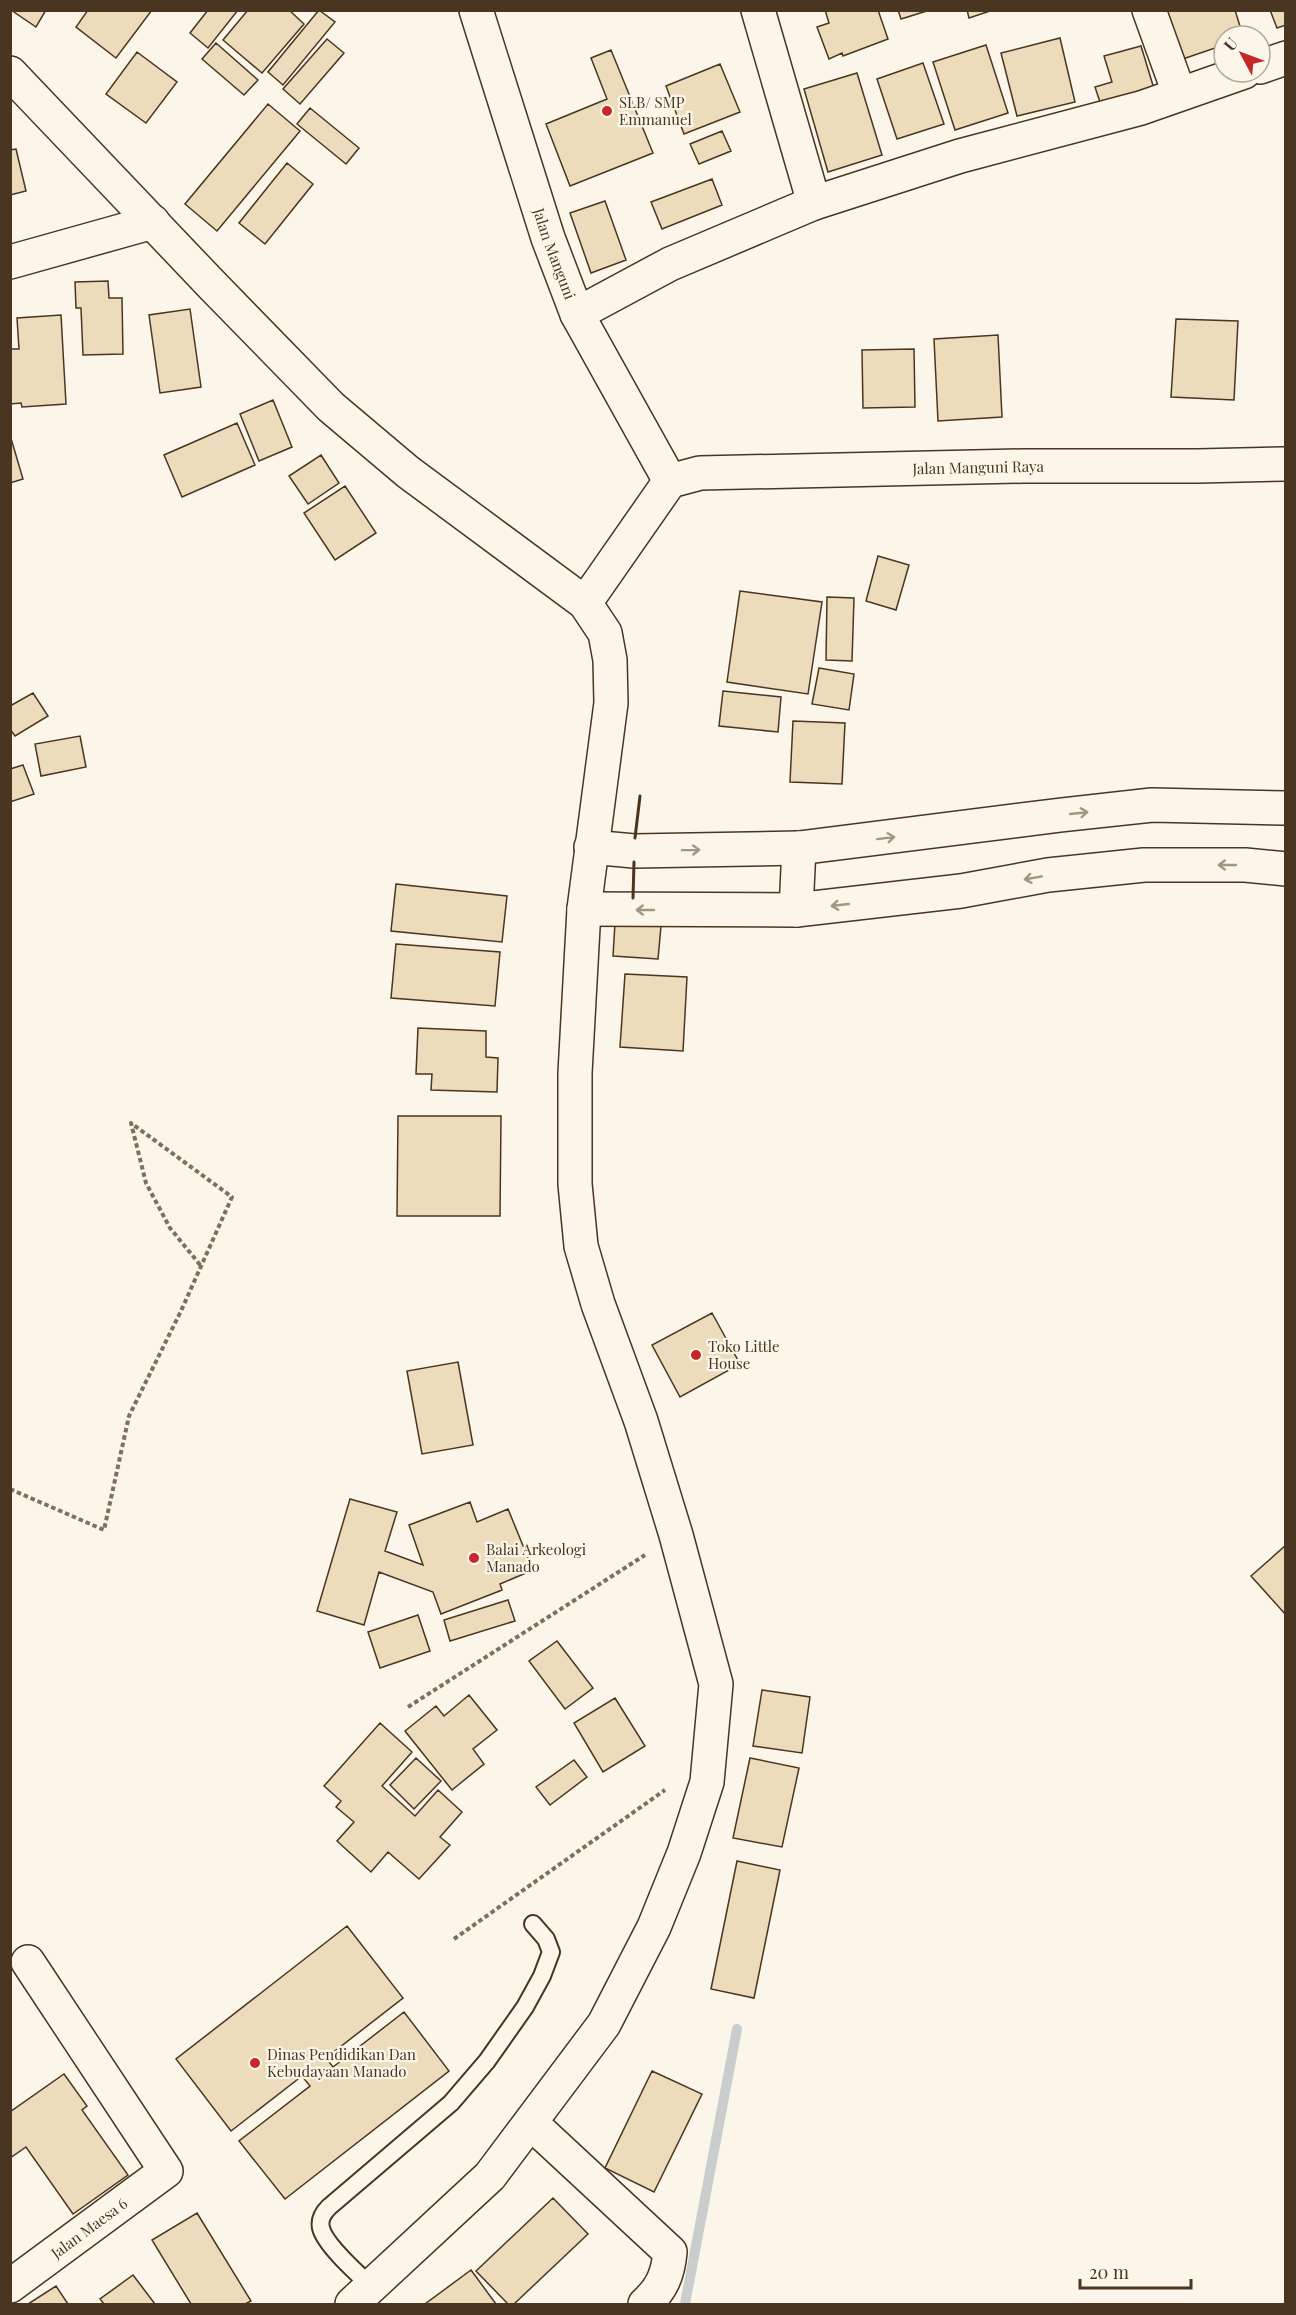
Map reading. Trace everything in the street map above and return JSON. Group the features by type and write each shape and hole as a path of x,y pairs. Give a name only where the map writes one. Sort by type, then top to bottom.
{"street":[{"name":"Jalan Manguni","path":"476,10 548,238 577,314 670,481"},
{"path":"758,10 814,203"},
{"path":"1149,10 1179,93"},
{"path":"10,73 331,407 408,472 585,603 604,633 610,660 611,703 584,909 574,1074 575,1184 581,1246 598,1304 641,1421 676,1535 716,1684 706,1782 684,1853 654,1927 604,2024 490,2176 362,2296"},
{"path":"577,314 670,264 814,203 960,156 1141,108 1212,82"},
{"path":"10,262 153,222"},
{"name":"Jalan Manguni Raya","path":"670,481 700,473 1023,466 1286,464"},
{"path":"585,603 670,481"},
{"path":"591,847 634,851 799,848 1152,805 1286,808"},
{"path":"796,910 799,848"},
{"path":"584,909 796,910 961,891 1048,875 1144,864 1245,865 1286,870"},
{"name":"Jalan Maesa 6","path":"10,2286 166,2171 28,1962"},
{"path":"531,2123 670,2252 668,2272 652,2298 645,2304"}],"lane":[{"path":"362,2296 321,2229 321,2216 329,2206 451,2103 487,2061 525,2007 542,1976 551,1952 546,1939 533,1924"}],"path":[{"path":"10,1489 104,1530 129,1416 201,1266 232,1197 131,1124 146,1184 170,1228 201,1266"},
{"path":"408,1707 676,1535"},
{"path":"454,1939 670,1786 706,1782"}],"building":[{"path":"11,10 46,10 36,27"},
{"path":"88,10 152,10 116,58 76,27"},
{"path":"208,10 238,10 208,48 190,33"},
{"path":"248,10 289,10 304,24 262,73 223,40"},
{"path":"319,10 335,22 283,85 268,72"},
{"path":"825,10 878,10 888,39 829,59 817,27 829,23"},
{"path":"898,10 930,10 901,19"},
{"path":"967,10 993,10 969,18"},
{"path":"1156,10 1235,10 1239,24 1212,24 1212,49 1174,62"},
{"path":"1270,10 1286,10 1286,25 1277,28"},
{"path":"1060,38 1075,102 1017,116 1001,53"},
{"path":"327,39 344,53 300,104 283,89"},
{"path":"216,43 258,80 244,95 202,59"},
{"path":"986,45 1008,113 955,130 933,62"},
{"path":"1141,46 1155,92 1101,105 1095,87 1112,82 1104,56"},
{"name":"SLB/ SMP Emmanuel","path":"611,50 653,153 570,186 546,124 607,99 591,58"},
{"path":"137,52 177,82 146,123 106,94"},
{"path":"923,63 944,124 897,139 877,79"},
{"path":"720,64 740,112 684,134 666,86"},
{"path":"857,73 882,155 828,172 804,89"},
{"path":"268,104 300,131 217,231 185,204"},
{"path":"310,108 359,148 346,164 297,124"},
{"path":"722,131 731,151 699,164 690,144"},
{"path":"16,149 26,191 10,195 10,150"},
{"path":"287,163 313,184 265,244 239,223"},
{"path":"712,179 722,205 662,229 651,202"},
{"path":"605,201 626,260 591,273 570,213"},
{"path":"108,281 109,298 122,298 123,354 83,355 81,308 76,308 75,282"},
{"path":"190,309 201,387 160,393 149,315"},
{"path":"61,315 66,404 22,407 21,403 10,404 10,349 19,349 17,318"},
{"path":"1176,319 1238,321 1234,400 1171,397"},
{"path":"998,335 1002,417 938,421 934,339"},
{"path":"914,349 915,407 863,408 862,350"},
{"path":"273,400 292,447 259,461 240,414"},
{"path":"237,423 255,465 182,497 164,455"},
{"path":"10,435 23,479 10,483"},
{"path":"321,455 339,483 308,504 289,476"},
{"path":"345,486 376,533 335,560 304,513"},
{"path":"878,556 909,565 896,610 866,601"},
{"path":"740,591 822,602 808,694 727,682"},
{"path":"827,597 854,598 852,661 826,660"},
{"path":"819,668 854,674 849,710 812,704"},
{"path":"723,691 781,697 778,732 719,726"},
{"path":"33,693 48,716 15,736 10,729 10,706"},
{"path":"793,721 845,723 842,784 790,782"},
{"path":"80,736 86,767 41,776 35,744"},
{"path":"23,765 34,794 10,802 10,769"},
{"path":"396,884 507,896 502,942 391,931"},
{"path":"615,923 661,926 658,959 613,956"},
{"path":"396,944 500,952 495,1006 391,998"},
{"path":"625,974 687,977 683,1051 620,1047"},
{"path":"418,1028 486,1031 486,1057 498,1058 497,1092 431,1090 432,1074 416,1074"},
{"path":"398,1116 501,1116 500,1216 397,1216"},
{"name":"Toko Little House","path":"712,1313 740,1364 680,1397 652,1345"},
{"path":"458,1362 473,1445 422,1454 407,1371"},
{"name":"Balai Arkeologi Manado","path":"350,1499 397,1512 385,1551 423,1565 409,1525 470,1502 477,1522 508,1509 533,1570 500,1584 502,1590 441,1614 433,1592 379,1572 364,1625 317,1611"},
{"path":"1286,1545 1286,1615 1251,1576"},
{"path":"508,1600 515,1621 450,1641 444,1620"},
{"path":"418,1615 430,1651 380,1668 368,1632"},
{"path":"557,1641 593,1688 565,1709 529,1661"},
{"path":"762,1690 810,1697 802,1753 753,1746"},
{"path":"469,1695 497,1730 473,1749 484,1764 452,1790 405,1731 436,1706 444,1716"},
{"path":"615,1698 645,1746 603,1772 574,1723"},
{"path":"380,1723 412,1752 382,1786 415,1816 438,1790 462,1812 440,1837 450,1845 419,1879 388,1852 371,1872 337,1841 354,1822 336,1807 341,1801 324,1786"},
{"path":"416,1758 441,1781 414,1809 390,1785"},
{"path":"750,1758 799,1768 782,1847 733,1838"},
{"path":"574,1760 587,1777 550,1805 536,1787"},
{"path":"737,1861 780,1870 754,1998 711,1989"},
{"name":"Dinas Pendidikan Dan Kebudayaan Manado","path":"347,1926 403,1998 326,2058 333,2067 404,2012 449,2071 285,2199 239,2141 310,2086 302,2076 231,2131 176,2059"},
{"path":"652,2071 702,2094 654,2192 605,2168"},
{"path":"64,2074 87,2106 82,2110 128,2175 73,2214 26,2147 10,2158 10,2112"},
{"path":"553,2198 588,2234 514,2304 508,2304 476,2271"},
{"path":"197,2213 251,2301 245,2304 191,2304 152,2240"},
{"path":"471,2270 496,2304 425,2304"},
{"path":"133,2275 155,2304 104,2304 100,2299"},
{"path":"56,2286 68,2304 28,2304"}],"waterway":[{"path":"685,2304 737,2029"}],"wall":[{"path":"635,838 640,796"},
{"path":"633,898 634,862"}],"place":[{"name":"SLB/ SMP Emmanuel","path":"607,111"},
{"name":"Toko Little House","path":"696,1355"},
{"name":"Balai Arkeologi Manado","path":"474,1558"},
{"name":"Dinas Pendidikan Dan Kebudayaan Manado","path":"255,2063"}]}
